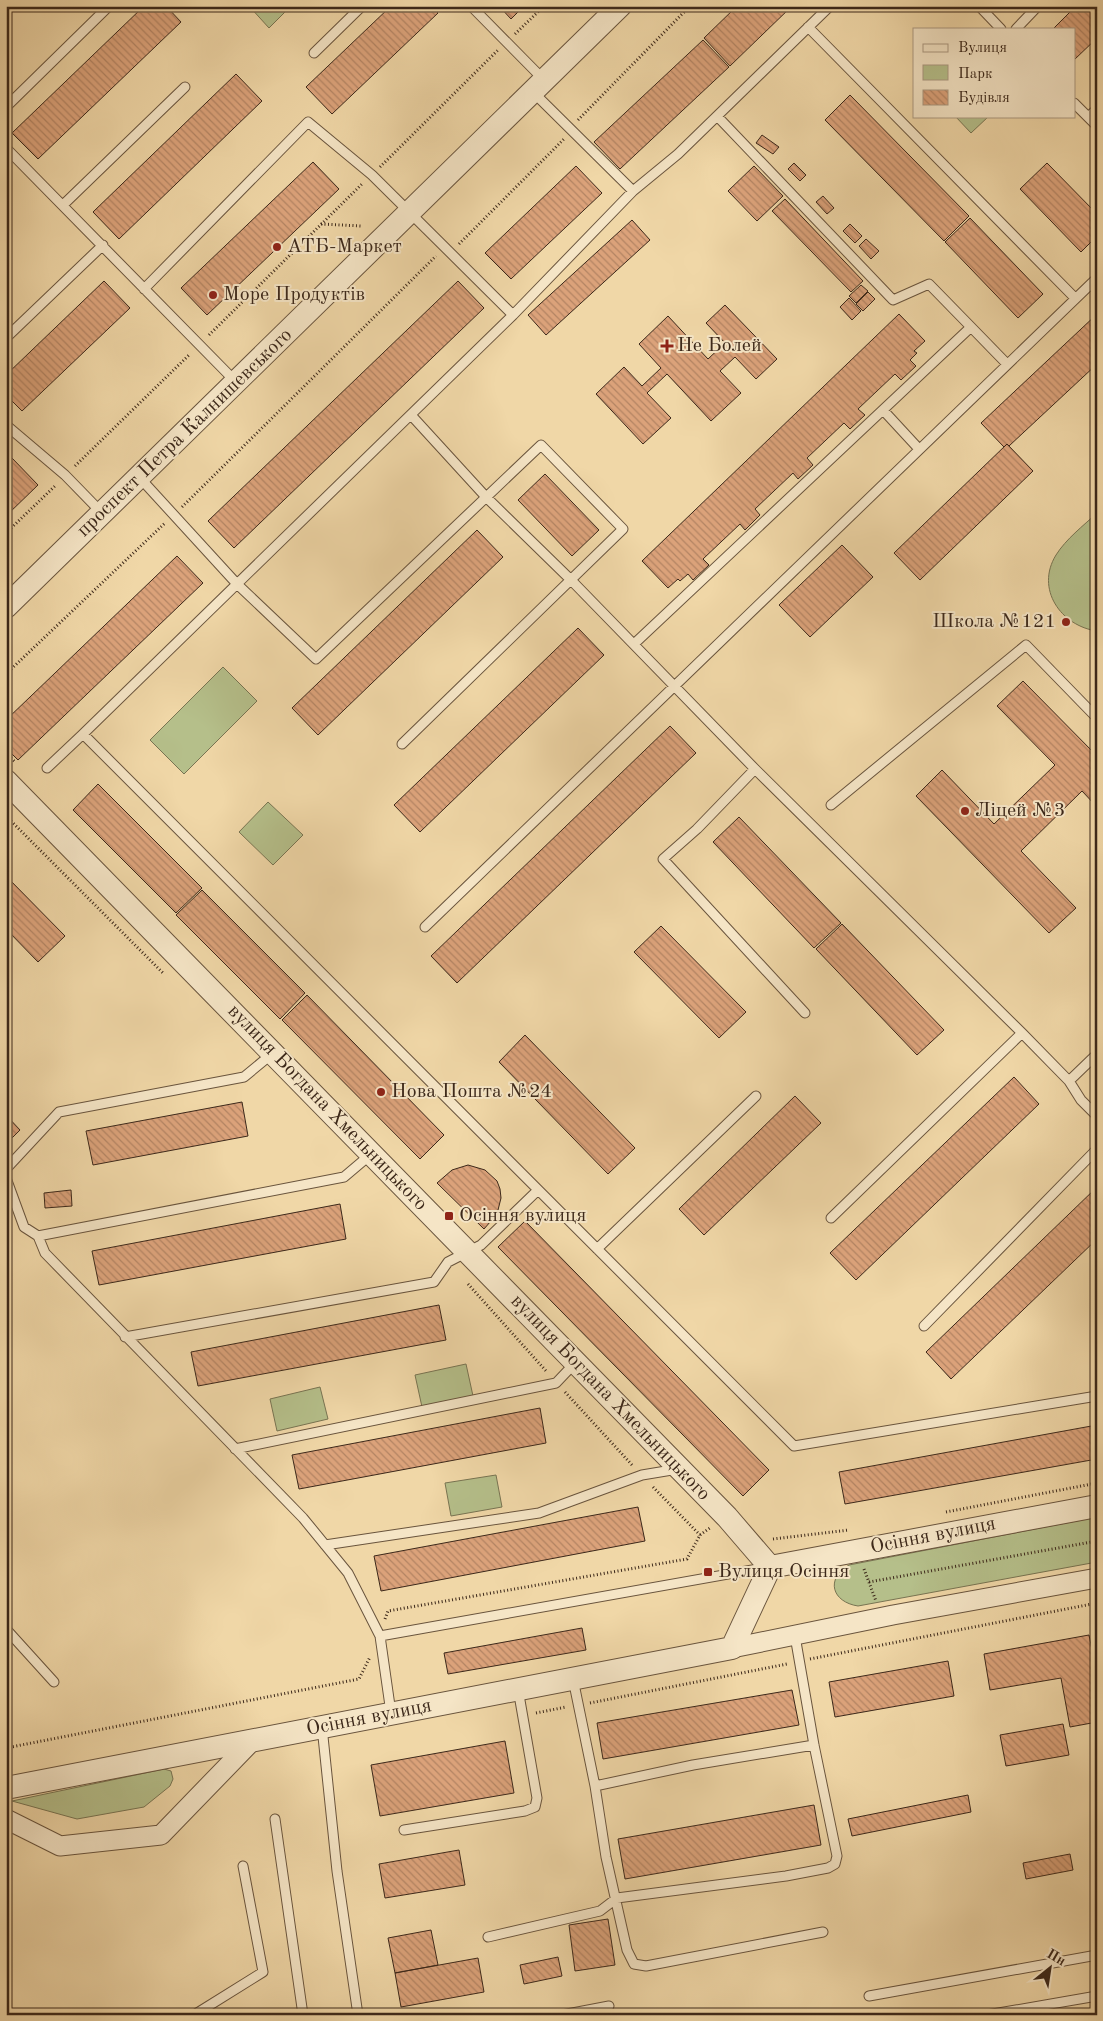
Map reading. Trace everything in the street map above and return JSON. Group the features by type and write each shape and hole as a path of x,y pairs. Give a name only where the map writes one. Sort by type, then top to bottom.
{"street":[{"name":"проспект Петра Калнишевського","path":"6,607 620,6"},
{"name":"вулиця Богдана Хмельницького","path":"7,784 273,1052 370,1154 727,1517 770,1566"},
{"name":"Осіння вулиця","path":"770,1566 853,1540 1097,1506"},
{"path":"732,1648 770,1566"},
{"name":"Осіння вулиця","path":"6,1788 795,1636 882,1617 1097,1578"},
{"path":"6,1819 60,1846 161,1835 252,1741"}],"lane":[{"path":"6,107 108,6"},
{"path":"314,53 362,6"},
{"path":"471,6 506,42 572,130 633,191"},
{"path":"47,768 513,315 633,191 678,154 830,6"},
{"path":"979,6 1000,28"},
{"path":"1017,28 1038,6"},
{"path":"808,27 1075,298"},
{"path":"63,205 185,87"},
{"path":"1076,105 1097,126"},
{"path":"1088,117 1097,109"},
{"path":"717,116 894,300 929,284 1007,364"},
{"path":"144,289 308,122 372,175 513,315"},
{"path":"6,148 236,382"},
{"path":"9,336 103,245"},
{"path":"425,927 1097,278"},
{"path":"634,644 971,327"},
{"path":"883,410 920,449"},
{"path":"410,415 486,497 571,580 755,769 1022,1033 1069,1081 1080,1100 1097,1116"},
{"path":"6,426 65,476 102,514"},
{"path":"139,478 237,584 316,659 541,445 622,529 402,744"},
{"path":"831,805 1026,645 1097,718"},
{"path":"83,734 794,1446 1097,1396"},
{"path":"755,769 697,829 663,859 805,1013"},
{"path":"832,1218 1022,1033"},
{"path":"6,1169 58,1112 244,1077 273,1052"},
{"path":"1069,1081 1097,1054"},
{"path":"597,1249 756,1096"},
{"path":"924,1326 1097,1149"},
{"path":"38,1236 344,1177 370,1154"},
{"path":"6,1178 24,1227 38,1236 45,1253 303,1518 348,1573 380,1636 391,1714"},
{"path":"125,1337 434,1282 448,1262 481,1245 538,1190"},
{"path":"235,1449 556,1383 575,1363"},
{"path":"325,1545 540,1513 642,1475 678,1469"},
{"path":"380,1636 770,1566"},
{"path":"6,1629 54,1682"},
{"path":"488,1937 600,1911 617,1898 786,1876 828,1868 835,1864 837,1856 814,1745 795,1636"},
{"path":"573,1679 595,1786 606,1857 617,1898 627,1950 634,1964 646,1966 823,1932"},
{"path":"404,1830 525,1811 535,1807 537,1798 518,1689"},
{"path":"322,1727 337,1871 358,2015"},
{"path":"595,1786 693,1765 814,1745"},
{"path":"275,1819 304,2015"},
{"path":"194,2015 263,1972 243,1866"},
{"path":"869,1996 1097,1955"},
{"path":"987,2015 1097,1996"},
{"path":"562,2015 609,2006"}],"path":[{"path":"6,533 544,6"},
{"path":"451,252 572,130 580,115 690,6"},
{"path":"321,224 361,226"},
{"path":"6,674 174,515 437,255"},
{"path":"944,1512 1097,1483"},
{"path":"859,1528 853,1540 892,1643"},
{"path":"6,1748 359,1679 380,1636 388,1611 687,1559 700,1535"},
{"path":"774,1540 853,1540"},
{"path":"869,1582 1097,1541"}],"green space":[{"path":"249,6 291,6 269,28"},
{"path":"957,118 987,118 971,133"},
{"path":"1097,513 1097,631 1084,628 1072,622 1063,614 1055,604 1050,593 1048,581 1050,568 1060,549"},
{"path":"223,667 257,701 184,774 150,740"},
{"path":"268,802 303,835 273,865 239,832"},
{"path":"466,1364 473,1396 422,1407 415,1375"},
{"path":"320,1387 328,1419 277,1431 270,1399"},
{"path":"496,1475 502,1507 451,1516 445,1483"},
{"path":"1097,1517 1097,1562 858,1606 842,1600 837,1595 835,1589 834,1583 837,1577 849,1565"},
{"path":"164,1769 171,1771 173,1779 170,1786 144,1807 77,1819 12,1801"}],"building":[{"path":"144,6 166,6 181,22 38,159 12,133"},
{"path":"391,6 432,6 438,13 332,114 306,87"},
{"path":"499,6 524,6 511,19"},
{"path":"737,6 792,6 730,66 704,38"},
{"path":"1076,6 1097,6 1097,38 1076,58 1076,28 1054,28"},
{"path":"703,40 729,67 620,169 594,142"},
{"path":"236,74 262,101 119,239 93,212"},
{"path":"850,95 969,216 944,241 825,120"},
{"path":"762,135 779,147 773,154 756,143"},
{"path":"313,162 339,189 207,315 181,288"},
{"path":"794,163 806,175 800,181 788,169"},
{"path":"1047,163 1097,214 1097,236 1081,252 1020,189"},
{"path":"576,166 602,193 511,279 485,253"},
{"path":"754,166 783,196 757,221 728,191"},
{"path":"823,196 834,208 827,214 816,202"},
{"path":"785,199 863,281 851,292 772,211"},
{"path":"970,218 1043,294 1018,318 945,242"},
{"path":"632,220 650,240 546,335 528,315"},
{"path":"850,224 862,236 855,243 843,231"},
{"path":"866,239 879,251 871,259 859,246"},
{"path":"104,281 130,308 22,411 6,395 6,375"},
{"path":"458,281 484,308 234,548 208,521"},
{"path":"861,285 868,291 856,303 849,296"},
{"path":"868,292 875,299 863,311 856,304"},
{"path":"849,298 861,311 852,320 840,307"},
{"path":"725,305 777,359 756,379 735,357 720,371 741,393 711,421 667,374 647,393 671,418 643,444 596,394 624,367 642,386 661,368 639,344 668,316 708,359 725,343 706,323"},
{"path":"899,314 925,341 914,351 917,353 910,360 916,366 901,380 895,374 858,409 865,415 850,429 844,423 807,458 813,465 798,479 793,473 755,509 760,515 745,530 740,524 703,559 709,565 693,580 688,574 680,581 678,579 668,588 642,561"},
{"path":"1097,314 1097,364 1009,446 1007,444 1004,447 981,423"},
{"path":"1007,444 1033,471 920,580 894,553"},
{"path":"12,458 38,485 6,516 6,464"},
{"path":"545,474 599,530 572,556 518,500"},
{"path":"477,530 503,557 318,735 292,708"},
{"path":"842,545 873,577 810,637 779,605"},
{"path":"177,556 203,583 18,760 6,748 6,720"},
{"path":"578,628 604,655 420,832 394,805"},
{"path":"1023,681 1097,756 1097,807 1082,791 1021,851 1076,908 1049,933 916,796 942,770 994,824 1055,765 997,706"},
{"path":"670,726 696,753 457,983 431,956"},
{"path":"98,784 202,888 176,913 73,810"},
{"path":"739,817 841,923 814,948 713,842"},
{"path":"6,876 65,936 38,962 6,929"},
{"path":"202,890 305,993 280,1019 176,915"},
{"path":"842,924 944,1030 917,1055 816,949"},
{"path":"661,926 746,1012 719,1038 634,952"},
{"path":"307,995 444,1135 420,1159 282,1020"},
{"path":"525,1035 635,1148 608,1174 499,1062"},
{"path":"1014,1077 1039,1104 856,1280 830,1253"},
{"path":"795,1096 821,1123 704,1235 679,1209"},
{"path":"242,1102 248,1136 93,1165 86,1131"},
{"path":"6,1115 20,1130 6,1144"},
{"path":"468,1165 485,1170 497,1181 500,1189 501,1198 497,1214 484,1229 437,1183 452,1170"},
{"path":"1097,1187 1097,1239 951,1379 926,1352"},
{"path":"71,1190 72,1206 45,1208 44,1193"},
{"path":"340,1204 346,1239 99,1285 92,1251"},
{"path":"525,1221 769,1470 743,1496 498,1247"},
{"path":"439,1305 446,1340 198,1386 191,1352"},
{"path":"540,1408 546,1443 299,1489 292,1455"},
{"path":"1097,1425 1097,1459 845,1504 839,1472"},
{"path":"638,1507 645,1541 381,1591 374,1556"},
{"path":"582,1628 586,1650 448,1674 444,1653"},
{"path":"1089,1635 1097,1675 1097,1722 1070,1727 1061,1678 990,1690 984,1654"},
{"path":"948,1661 954,1696 835,1717 829,1682"},
{"path":"792,1690 799,1725 603,1759 597,1723"},
{"path":"1063,1724 1069,1755 1006,1766 1000,1735"},
{"path":"505,1741 514,1793 380,1816 371,1765"},
{"path":"968,1795 971,1812 852,1836 848,1819"},
{"path":"814,1805 821,1845 625,1879 618,1839"},
{"path":"459,1850 465,1885 385,1898 379,1864"},
{"path":"1070,1854 1073,1870 1026,1879 1023,1863"},
{"path":"608,1919 615,1965 575,1971 569,1925"},
{"path":"431,1930 438,1965 395,1973 388,1938"},
{"path":"558,1957 562,1976 524,1984 520,1965"},
{"path":"478,1958 484,1992 401,2007 395,1973"}],"place":[{"name":"АТБ-Маркет","path":"277,247"},
{"name":"Море Продуктiв","path":"213,295"},
{"name":"Не Болей","path":"667,346"},
{"name":"Школа №121","path":"1066,622"},
{"name":"Ліцей №3","path":"965,811"},
{"name":"Нова Пошта №24","path":"381,1092"},
{"name":"Осіння вулиця","path":"449,1216"},
{"name":"Вулиця Осіння","path":"708,1572"}]}
